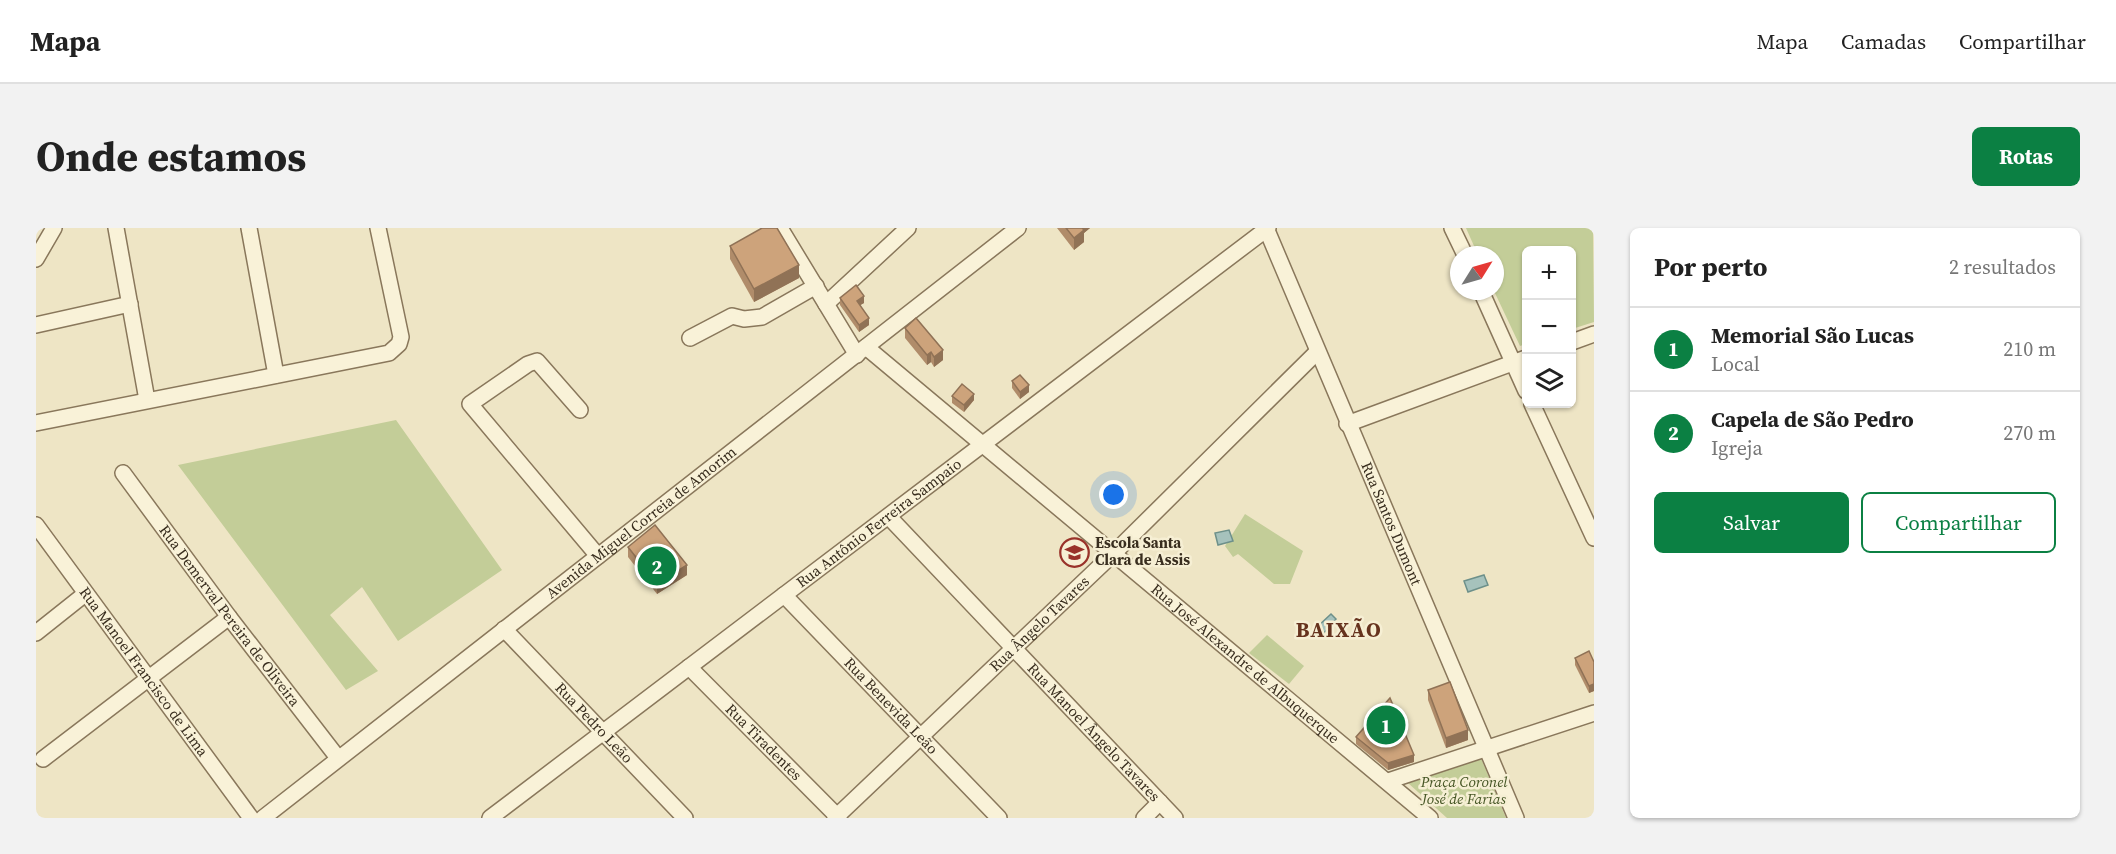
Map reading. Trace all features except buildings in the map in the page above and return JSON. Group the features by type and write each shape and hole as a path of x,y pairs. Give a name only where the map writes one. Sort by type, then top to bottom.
{"street":[{"path":"36,259 54,228"},
{"path":"116,228 147,400"},
{"path":"249,228 276,375"},
{"path":"36,423 389,352 399,344 401,337 378,228"},
{"name":"Rua José Alexandre de Albuquerque","path":"780,228 826,304 862,351 984,445 1430,818"},
{"path":"826,304 908,228"},
{"name":"Avenida Miguel Correia de Amorim","path":"263,818 1018,228"},
{"name":"Rua Santos Dumont","path":"1267,228 1347,424 1516,818"},
{"name":"Rua Antônio Ferreira Sampaio","path":"500,815 602,732 984,445 1267,228"},
{"path":"1452,228 1461,246"},
{"path":"690,338 732,316 744,319 762,317 816,286"},
{"path":"1347,424 1520,360 1486,300"},
{"path":"36,325 130,304"},
{"path":"1576,341 1594,334"},
{"name":"Rua Ângelo Tavares","path":"837,817 1012,647 1114,553 1317,352"},
{"path":"580,410 537,362 528,364 470,405 598,556"},
{"path":"1534,408 1594,538"},
{"name":"Rua Demerval Pereira de Oliveira","path":"123,473 229,617 338,758"},
{"name":"Rua Manoel Ângelo Tavares","path":"889,517 1175,818"},
{"name":"Rua Manoel Francisco de Lima","path":"36,525 251,818"},
{"path":"36,633 86,594"},
{"name":"Rua Benevida Leão","path":"784,595 999,818"},
{"path":"43,759 149,681 229,617"},
{"name":"Rua Pedro Leão","path":"504,629 685,818"},
{"name":"Rua Tiradentes","path":"689,667 837,817"},
{"path":"1388,781 1594,713"},
{"path":"1144,818 1160,802"}],"green space":[{"path":"1466,228 1593,228 1594,322 1576,328 1576,246 1522,246 1522,345 1520,346 1498,300 1504,300 1504,246 1474,246"},
{"path":"396,420 502,570 398,641 362,587 330,615 378,671 346,690 178,465"},
{"path":"1245,514 1303,551 1290,584 1274,584 1238,554 1233,557 1225,546"},
{"path":"1267,635 1304,666 1289,684 1249,653"},
{"name":"Praça Coronel José de Farias","path":"1480,756 1506,818 1447,818 1408,783"}],"water":[{"path":"1229,530 1233,541 1218,545 1215,533"},
{"path":"1484,575 1488,585 1468,592 1464,581"},
{"path":"1331,614 1336,619 1323,634 1316,628"}],"place":[{"name":"Escola Santa Clara de Assis","path":"1074,552"},
{"name":"Capela de São Pedro","path":"657,566"},
{"name":"Memorial São Lucas","path":"1386,725"}],"district":[{"name":"BAIXÃO","path":"1339,630"}]}
